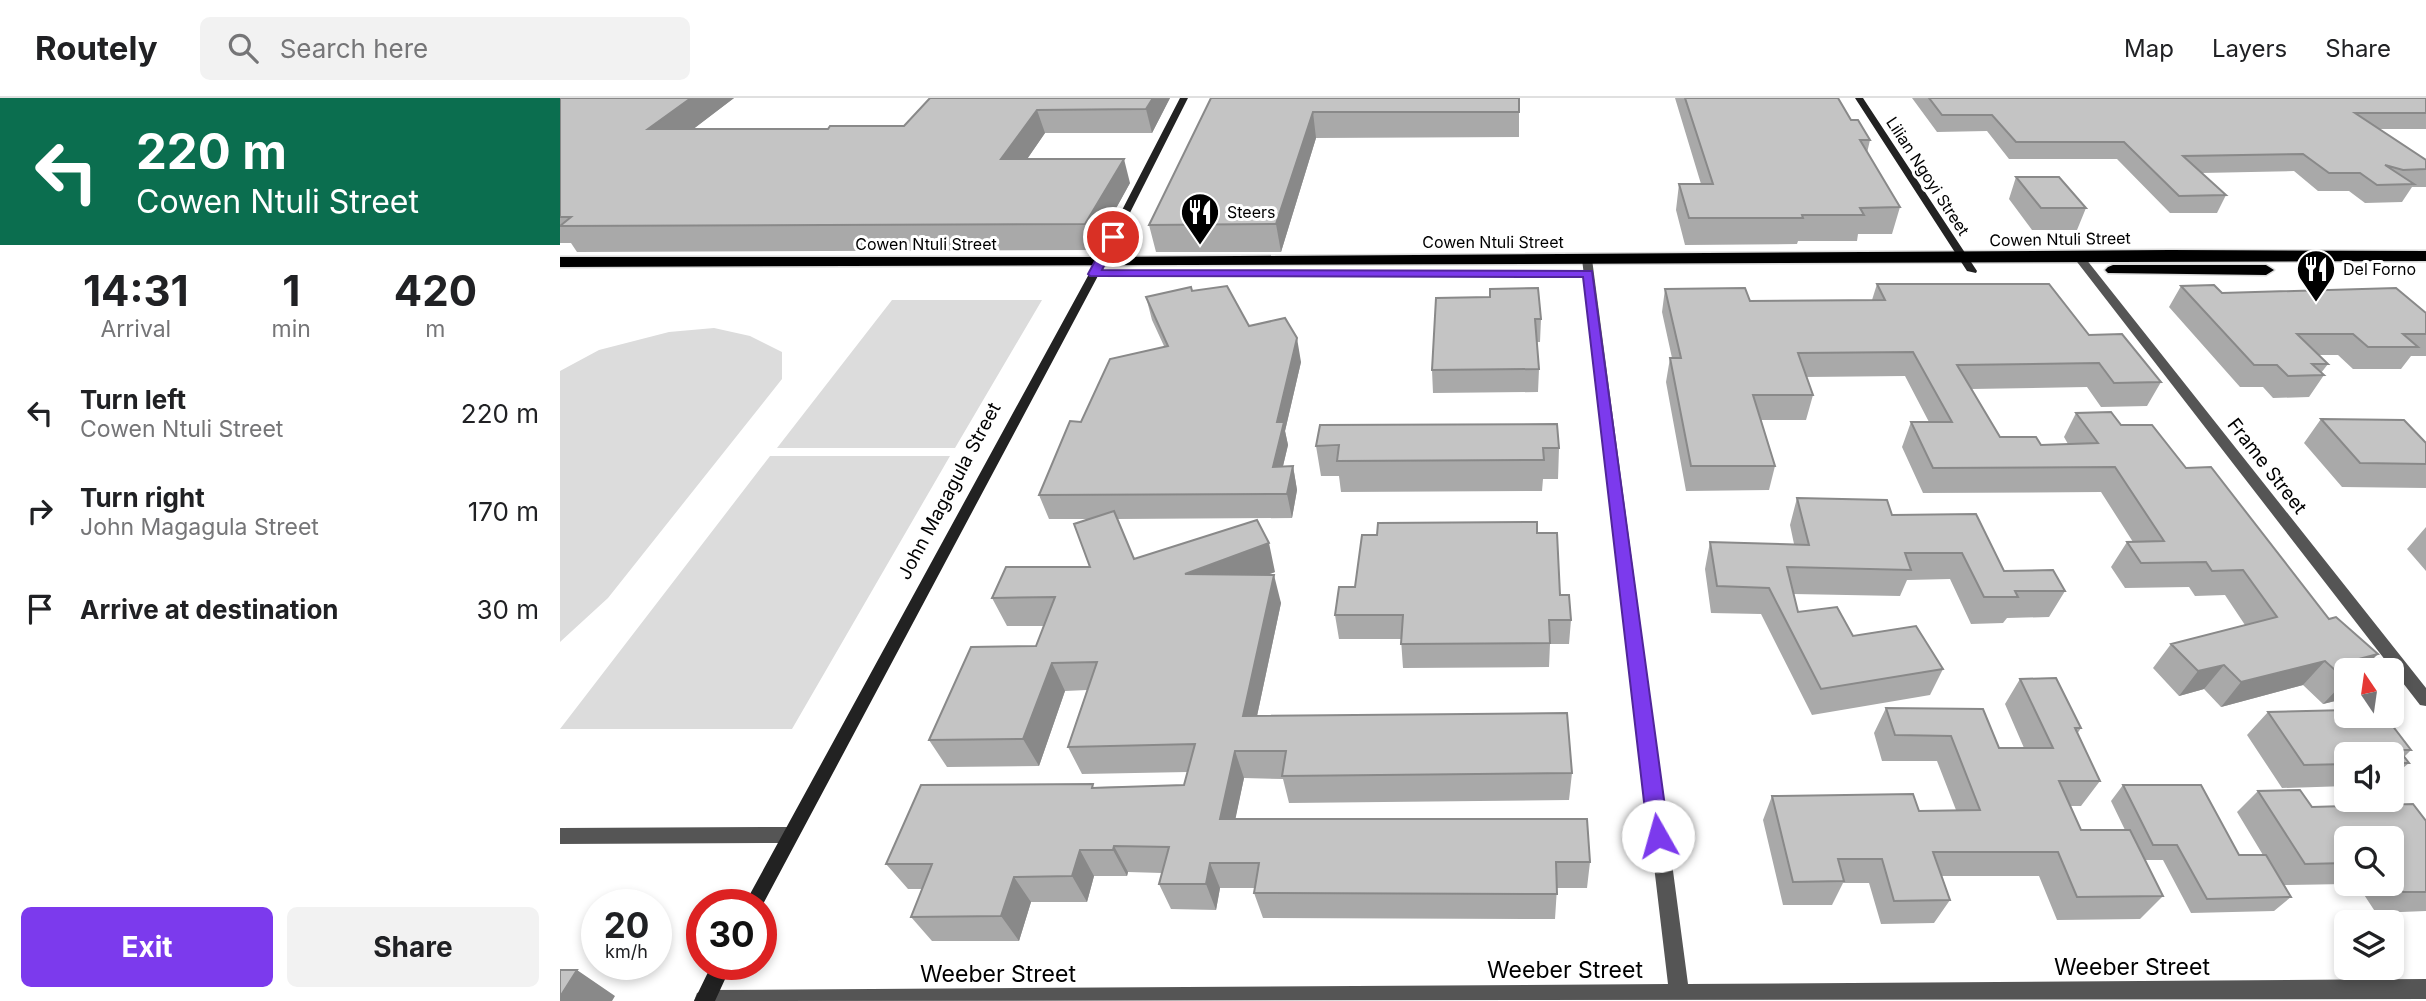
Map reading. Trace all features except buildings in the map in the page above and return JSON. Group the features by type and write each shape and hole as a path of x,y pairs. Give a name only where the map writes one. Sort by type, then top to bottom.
{"highway":[{"name":"Cowen Ntuli Street","path":"1587,266 1962,257 2426,256"},
{"name":"Cowen Ntuli Street","path":"560,262 1097,268"},
{"name":"Cowen Ntuli Street","path":"560,274 1587,266 1972,271 2426,271"}],"street":[{"name":"John Magagula Street","path":"761,889 1097,268 1184,98"},
{"name":"Lilian Ngoyi Street","path":"1859,98 1972,271"},
{"name":"Frame Street","path":"2078,256 2426,700"},
{"path":"1587,266 1680,997"},
{"path":"560,836 788,835"},
{"path":"704,1001 715,980"},
{"name":"Weeber Street","path":"704,1001 1680,997 2426,989"}],"shaded area":[{"path":"892,300 1042,300 955,448 777,448"},
{"path":"714,328 750,336 782,352 782,379 608,598 560,642 560,371 599,350 669,332"},
{"path":"770,456 950,456 792,729 560,729"}],"place":[{"name":"Steers","path":"1200,246"},
{"name":"Del Forno","path":"2316,303"}],"route":[{"path":"1113,237 1094,274 1588,273 1619,502 1658,836"}]}
